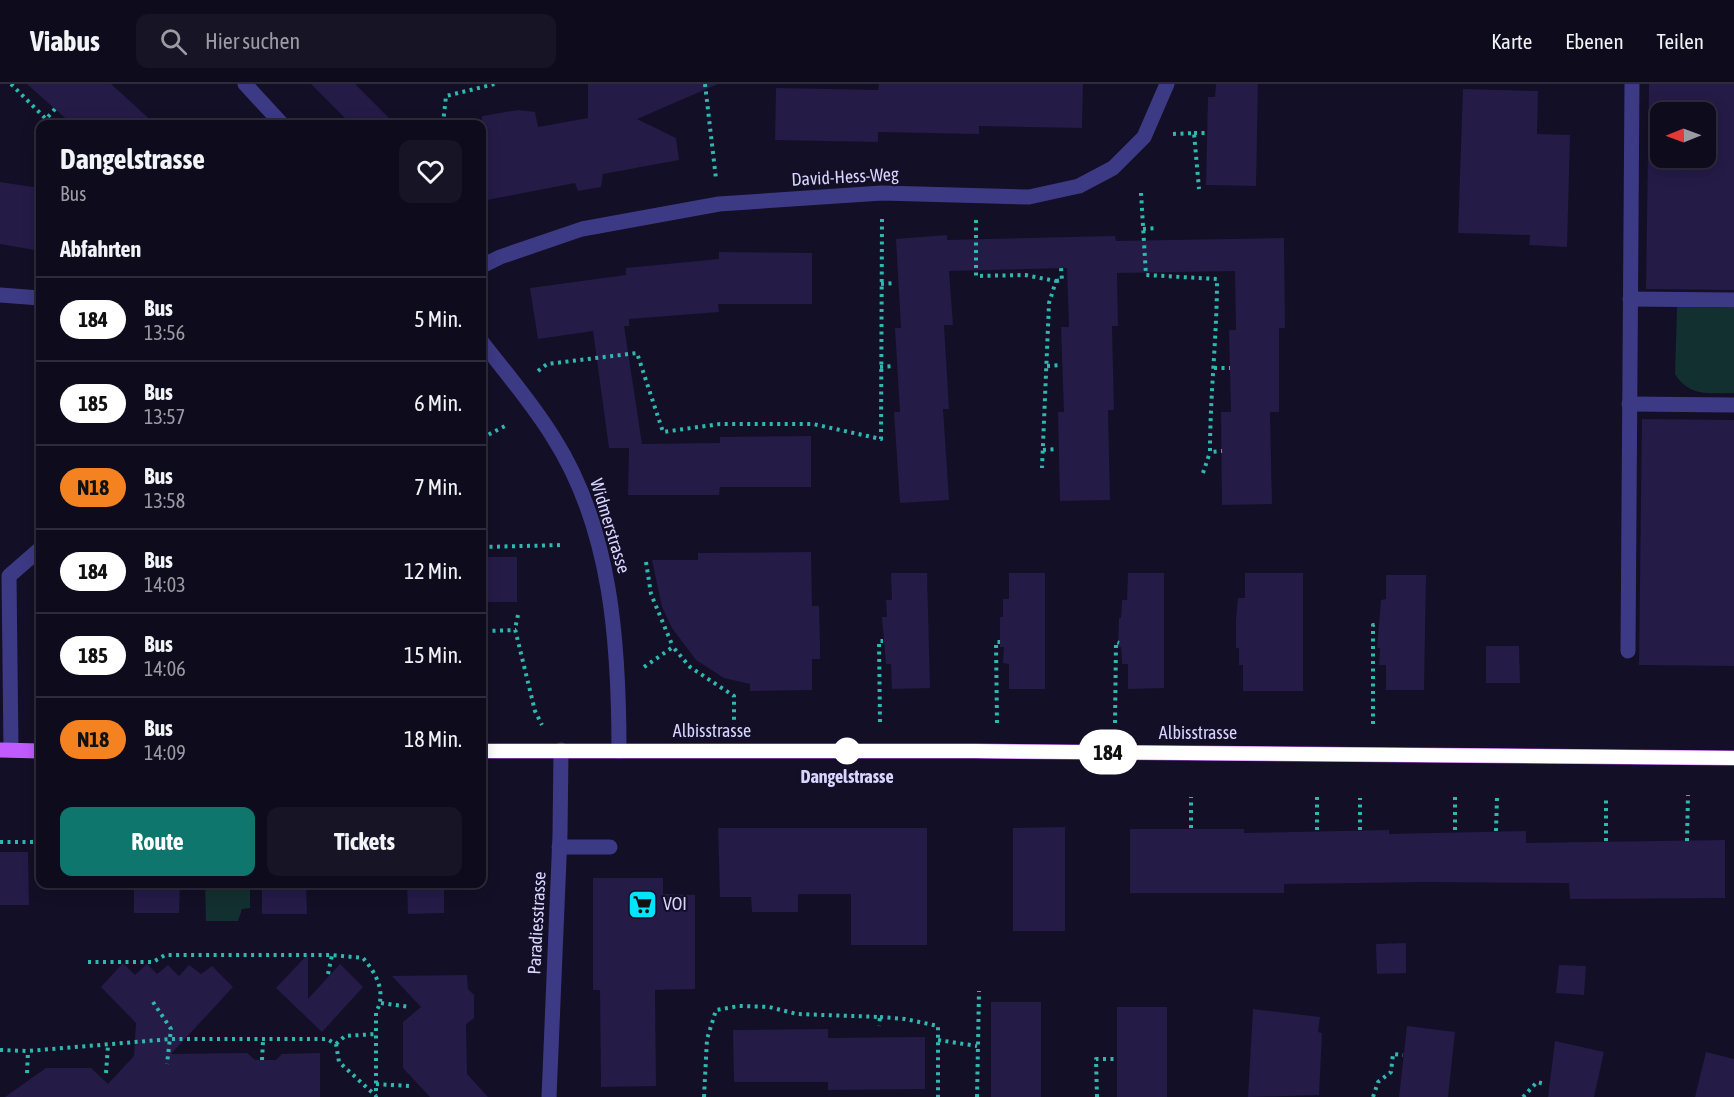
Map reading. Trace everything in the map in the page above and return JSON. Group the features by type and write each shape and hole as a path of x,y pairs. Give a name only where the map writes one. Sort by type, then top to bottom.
{"main road":[{"path":"5,750 36,750"},
{"name":"Albisstrasse","path":"486,751 1734,758"}],"street":[{"path":"245,84 277,120"},
{"name":"David-Hess-Weg","path":"486,264 500,257 582,230 719,204 882,193 1029,196 1079,186 1113,168 1145,134 1167,84"},
{"path":"1628,651 1632,84"},
{"path":"0,295 36,298"},
{"path":"1630,299 1734,300"},
{"name":"Widmerstrasse","path":"486,347 554,438 584,499 608,589 619,701 619,750"},
{"path":"1629,404 1734,405"},
{"path":"5,750 9,576 36,552"},
{"name":"Paradiesstrasse","path":"549,1097 560,847 561,750"},
{"path":"560,847 610,847"}],"path":[{"path":"11,84 46,118 55,109"},
{"path":"443,120 446,96 495,84"},
{"path":"705,84 719,204"},
{"path":"1194,133 1199,189"},
{"path":"1145,134 1208,133"},
{"path":"537,371 546,364 637,353 663,432 720,424 813,424 881,439 882,193"},
{"path":"1141,194 1146,275 1217,279 1217,332 1210,452 1203,474"},
{"path":"976,195 976,276 1025,275 1056,281 1062,280 1061,268"},
{"path":"1143,229 1156,228"},
{"path":"1041,468 1049,303 1056,281"},
{"path":"881,284 895,283"},
{"path":"1047,366 1061,365"},
{"path":"880,367 894,366"},
{"path":"1214,368 1230,368"},
{"path":"486,436 506,426"},
{"path":"1043,450 1056,449"},
{"path":"1210,452 1222,452"},
{"path":"486,547 563,545"},
{"path":"645,562 651,594 673,647 690,666 734,696 734,722"},
{"path":"518,615 516,630 536,711 542,725"},
{"path":"1372,724 1373,625 1378,625"},
{"path":"486,631 516,630"},
{"path":"880,722 879,641 883,641"},
{"path":"997,723 996,642 1000,642"},
{"path":"1115,723 1116,642 1119,643"},
{"path":"644,667 673,647"},
{"path":"1687,841 1688,795"},
{"path":"1191,797 1191,828"},
{"path":"1455,797 1455,831"},
{"path":"1496,831 1497,797"},
{"path":"1605,841 1606,797"},
{"path":"1317,798 1317,830"},
{"path":"1360,798 1360,830"},
{"path":"0,842 36,842"},
{"path":"88,962 153,962 165,955 332,955 363,958 374,971 379,982 381,1003 376,1012 376,1097"},
{"path":"328,974 332,955"},
{"path":"977,1097 979,991"},
{"path":"153,1002 171,1029 167,1064"},
{"path":"381,1003 410,1007"},
{"path":"704,1097 707,1039 716,1010 739,1006 769,1007 783,1014 905,1018 938,1026 938,1097"},
{"path":"879,1026 880,1017"},
{"path":"336,1044 345,1036 376,1034"},
{"path":"0,1050 28,1051 168,1040 262,1041 276,1037 327,1040 336,1044"},
{"path":"938,1040 977,1046"},
{"path":"262,1041 262,1060"},
{"path":"336,1044 339,1062 376,1097"},
{"path":"105,1074 108,1045"},
{"path":"27,1072 28,1051"},
{"path":"1373,1097 1378,1082 1391,1072 1393,1054 1403,1055"},
{"path":"1097,1097 1096,1059 1117,1059"},
{"path":"1523,1097 1537,1082 1545,1084"},
{"path":"376,1084 410,1086"}],"green space":[{"path":"1677,307 1734,308 1734,393 1708,393 1693,390 1675,374"},
{"path":"205,888 250,888 250,908 242,909 238,921 206,921"}],"building":[{"path":"27,84 111,84 151,120 68,120"},
{"path":"311,84 355,84 391,120 347,120"},
{"path":"588,84 718,84 637,119 676,138 679,160 603,174 601,187 578,191 575,183 486,200 486,120 482,120 482,116 518,110 535,112 538,127 588,118"},
{"path":"879,84 1083,84 1082,128 979,126 979,134 878,132 878,142 775,140 776,88 878,90"},
{"path":"1216,84 1258,84 1256,186 1206,185 1208,97 1215,97"},
{"path":"1649,84 1734,84 1734,290 1646,289"},
{"path":"1463,89 1538,91 1537,134 1570,135 1567,247 1529,245 1530,235 1458,233"},
{"path":"0,182 36,187 36,250 0,244"},
{"path":"947,235 947,240 1115,236 1116,241 1284,238 1285,328 1279,328 1279,412 1270,412 1272,504 1222,505 1221,412 1231,412 1229,330 1236,330 1235,271 1117,273 1118,326 1112,326 1114,410 1108,410 1110,500 1060,501 1058,412 1064,412 1061,327 1069,327 1067,268 949,271 953,325 944,325 949,409 943,409 949,500 900,503 894,412 900,412 895,328 901,328 896,239"},
{"path":"719,252 812,253 812,304 718,304 719,312 629,319 629,326 624,326 642,444 720,443 720,437 811,436 811,487 720,487 719,495 628,495 629,448 609,448 593,331 538,339 530,288 626,275 626,268 719,259"},
{"path":"1642,419 1734,420 1734,666 1639,665"},
{"path":"811,552 812,606 819,606 820,643 820,659 812,659 812,690 750,691 750,684 724,678 696,660 672,628 662,607 652,560 698,560 698,553"},
{"path":"486,557 517,557 517,602 486,602"},
{"path":"891,573 927,573 930,688 892,689 891,664 886,664 882,617 887,617 886,600 892,600"},
{"path":"1009,573 1045,573 1045,689 1009,689 1009,664 1003,663 1004,647 1000,647 1000,617 1003,617 1003,599 1009,599"},
{"path":"1128,573 1164,573 1164,688 1128,689 1128,664 1122,664 1121,647 1118,647 1119,618 1121,618 1122,600 1127,600"},
{"path":"1245,573 1303,573 1303,691 1243,691 1243,665 1239,665 1239,648 1236,648 1236,619 1238,598 1245,598"},
{"path":"1386,575 1426,575 1424,690 1386,690 1386,665 1379,665 1380,648 1377,648 1381,600 1386,599"},
{"path":"1486,646 1519,646 1520,683 1486,683"},
{"path":"1065,827 1065,931 1013,931 1013,828"},
{"path":"718,828 927,828 927,945 851,945 851,894 798,894 798,912 752,912 751,897 720,897"},
{"path":"1130,829 1244,829 1244,833 1389,830 1389,834 1526,831 1526,843 1725,840 1725,898 1570,899 1569,883 1284,884 1284,893 1130,893"},
{"path":"0,852 28,852 29,905 0,905"},
{"path":"593,878 663,878 663,894 695,895 695,989 655,990 656,1086 601,1087 600,990 593,990"},
{"path":"134,888 180,888 179,913 134,913"},
{"path":"262,888 306,888 307,914 262,914"},
{"path":"407,888 444,888 444,913 408,914"},
{"path":"1406,943 1406,973 1377,974 1376,944"},
{"path":"308,954 308,999 340,964 363,987 322,1032 276,988"},
{"path":"123,963 135,975 147,964 157,974 168,965 179,976 189,965 201,974 212,966 233,987 171,1054 247,1053 255,1060 276,1060 282,1054 320,1053 320,1097 5,1097 46,1068 91,1068 108,1084 134,1056 136,1023 101,987"},
{"path":"1559,965 1586,966 1584,995 1556,993"},
{"path":"467,975 468,989 474,995 474,1018 466,1024 467,1074 488,1097 430,1097 403,1068 403,1022 421,1007 392,976"},
{"path":"991,1002 1041,1002 1041,1097 991,1097"},
{"path":"1117,1007 1167,1007 1167,1097 1117,1097"},
{"path":"1253,1009 1320,1017 1318,1032 1322,1033 1319,1095 1248,1097"},
{"path":"1407,1026 1455,1032 1448,1097 1399,1097"},
{"path":"828,1029 828,1038 925,1037 925,1089 828,1090 828,1082 734,1082 733,1030"},
{"path":"1555,1041 1604,1052 1594,1097 1548,1097"},
{"path":"1706,1052 1734,1059 1734,1097 1695,1097"}],"bus line":[{"name":"184","path":"486,751 975,751 1642,755 1734,758"}],"place":[{"name":"Dangelstrasse","path":"847,751"},
{"name":"VOI","path":"642,904"}]}
